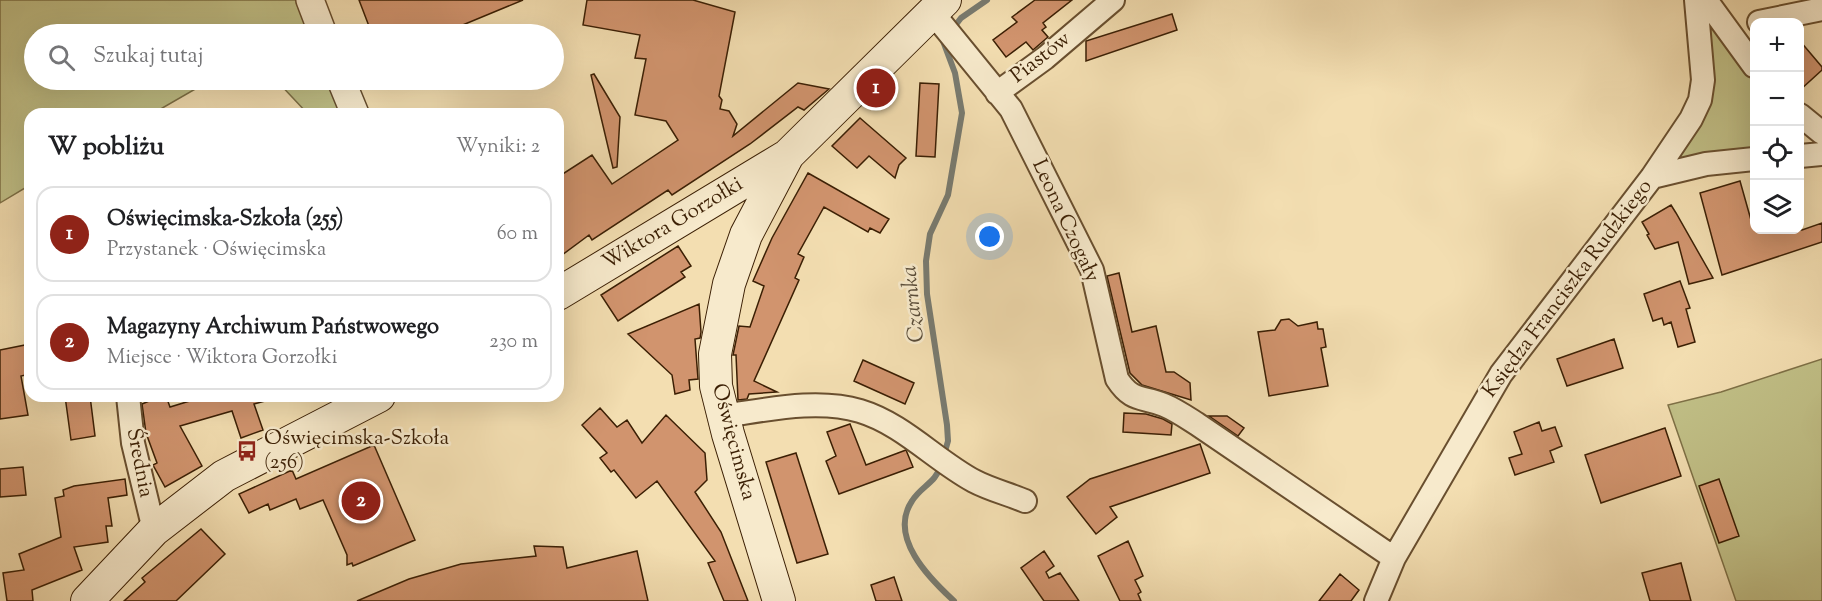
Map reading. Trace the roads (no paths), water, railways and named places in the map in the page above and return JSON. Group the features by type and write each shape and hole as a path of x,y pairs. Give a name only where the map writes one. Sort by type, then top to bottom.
{"main road":[{"name":"Oświęcimska","path":"779,601 722,416 716,386 716,354 729,284 739,253 762,201 788,155 939,6"},
{"name":"Wiktora Gorzołki","path":"564,290 788,155"},
{"path":"709,203 727,215 733,226 739,253"},
{"path":"87,601 154,530 224,476 367,402"}],"street":[{"path":"310,0 320,24"},
{"name":"Piastów","path":"997,93 1044,58 1113,0"},
{"name":"Księdza Franciszka Rudzkiego","path":"1376,601 1394,558 1501,374 1652,177 1691,119 1700,100 1703,63 1696,0"},
{"path":"1706,0 1750,60"},
{"name":"Leona Czogały","path":"939,6 997,93 1011,109 1092,270 1117,379 1125,392 1134,398 1161,404 1189,419 1394,558"},
{"path":"1780,18 1822,9"},
{"path":"1726,29 1750,24"},
{"path":"345,90 353,108"},
{"path":"1804,118 1822,134"},
{"path":"1804,156 1822,154"},
{"path":"1652,177 1706,164 1750,160"},
{"name":"Średnia","path":"129,402 133,443 154,530"},
{"path":"722,416 781,408 837,406 860,411 884,421 974,481 1025,501"}],"waterway":[{"name":"Czarnka","path":"951,31 961,18 987,0"},
{"name":"Czarnka","path":"943,41 955,73 962,113 948,195 930,234 926,261 927,294 947,425 948,441 944,455"},
{"name":"Czarnka","path":"941,465 936,476 912,501 906,515 905,529 908,542 923,569 954,601"}],"place":[{"name":"Oświęcimska-Szkoła (255)","path":"876,88"},
{"name":"Oświęcimska-Szkoła (256)","path":"247,451"},
{"name":"Magazyny Archiwum Państwowego","path":"361,501"}]}
